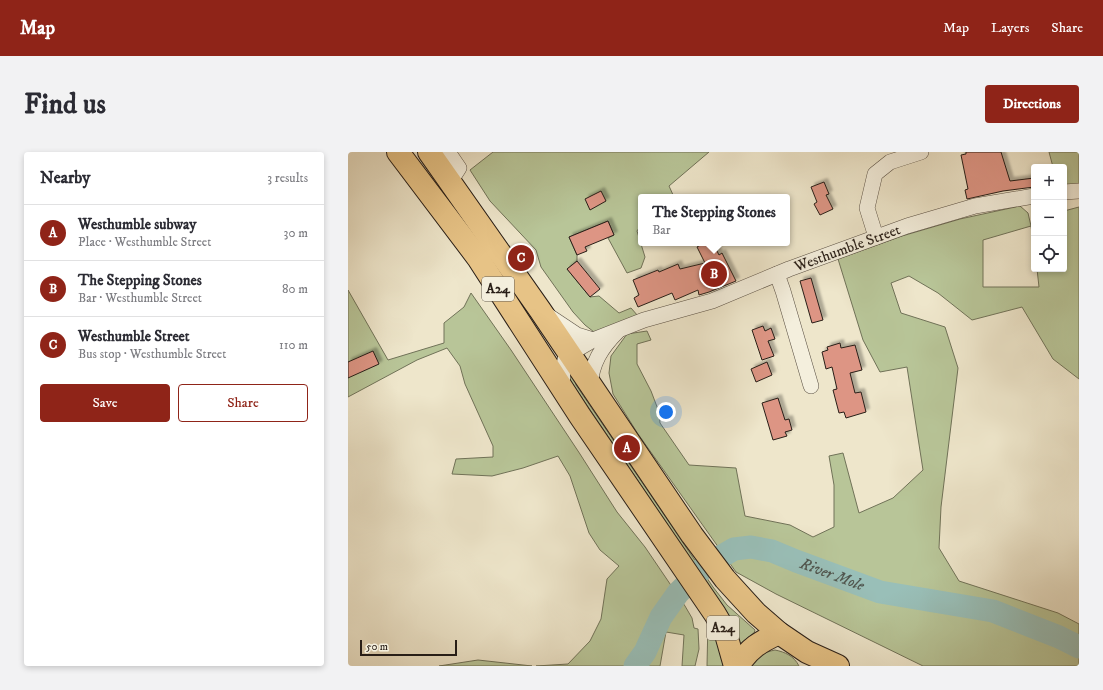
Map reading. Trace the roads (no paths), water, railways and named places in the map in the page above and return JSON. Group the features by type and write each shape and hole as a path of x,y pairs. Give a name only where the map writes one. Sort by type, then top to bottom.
{"highway":[{"name":"A24","path":"398,152 478,258 580,416 702,594 725,631 736,666"},
{"name":"A24","path":"429,152 540,310 692,535 725,579 752,609 779,634"},
{"path":"736,666 753,647 779,634 808,659 838,666"}],"street":[{"path":"448,152 459,168 450,182"},
{"path":"876,237 867,208 875,174 890,162 921,152"},
{"path":"1067,192 1079,190"},
{"name":"Westhumble Street","path":"569,354 593,340 644,320 712,301 777,274 908,226 975,206 1031,197"},
{"path":"777,274 811,386"},
{"path":"540,310 577,335 593,340"},
{"name":"Westhumble Street","path":"590,385 596,361 606,343 619,330"},
{"path":"562,388 563,368 565,360 569,354"}],"waterway":[{"name":"River Mole","path":"635,666 645,652 661,617 678,593 705,566 734,549 751,547 772,551 880,592 993,611 1059,637 1079,647"}],"place":[{"name":"Westhumble Street","path":"521,258"},
{"name":"The Stepping Stones","path":"714,274"},
{"name":"Westhumble subway","path":"627,448"}]}
